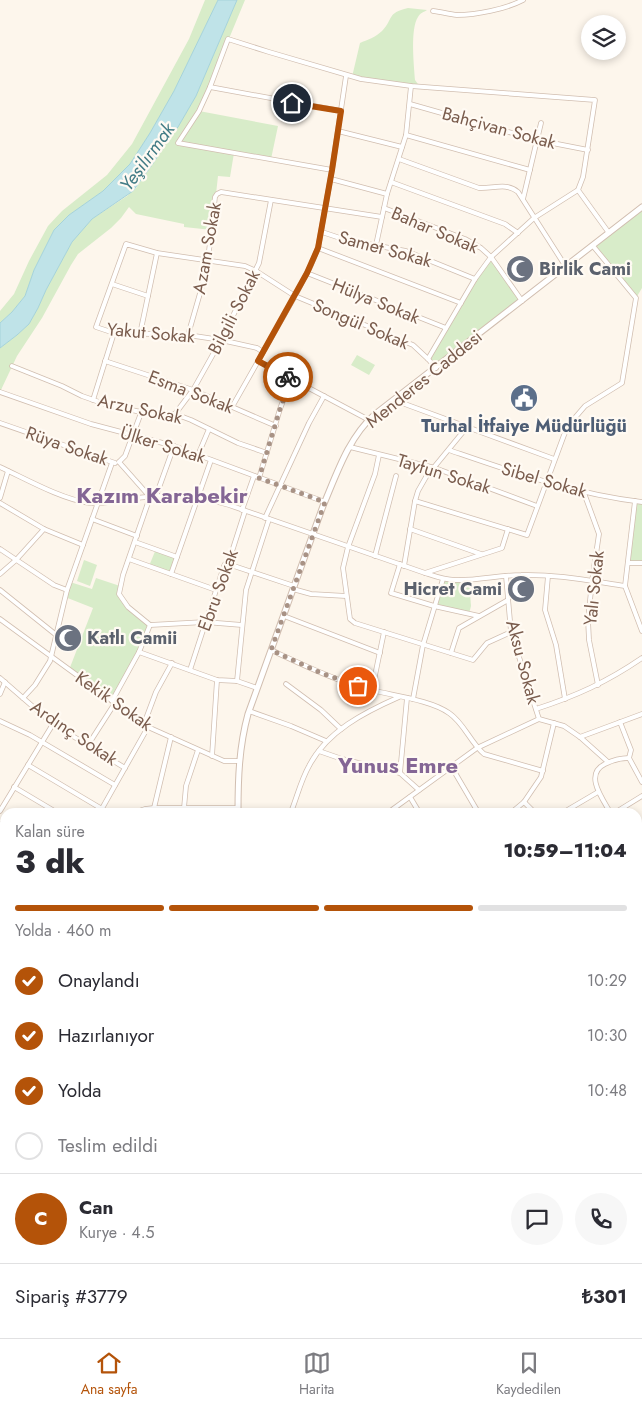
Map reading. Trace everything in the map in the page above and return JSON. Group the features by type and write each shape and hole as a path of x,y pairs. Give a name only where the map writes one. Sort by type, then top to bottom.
{"street":[{"path":"433,11 465,14 500,9 523,0"},
{"path":"332,170 178,143 192,122 210,87 228,39 360,79 411,86 596,100 583,177 578,190 534,218 491,257 428,359"},
{"path":"232,407 295,296 318,248 346,76"},
{"path":"376,245 387,194 406,135 411,86"},
{"path":"210,87 341,111"},
{"name":"Bahçivan Sokak","path":"410,104 537,140 588,150"},
{"path":"522,199 541,123"},
{"path":"338,131 402,147"},
{"path":"406,135 530,170"},
{"path":"399,159 479,188 510,187 518,192 566,267"},
{"name":"Bahar Sokak","path":"330,179 387,194"},
{"path":"391,182 505,224 518,232"},
{"path":"578,190 610,233"},
{"name":"Azam Sokak","path":"188,335 207,269 215,197 221,192 271,200"},
{"path":"271,200 382,217"},
{"name":"Bilgili Sokak","path":"175,414 193,390 256,271 271,200"},
{"name":"Menderes Caddesi","path":"238,808 239,762 249,711 312,534 350,447 369,420 642,207"},
{"name":"Bahar Sokak","path":"384,208 465,239 481,248 491,257 522,301"},
{"name":"Samet Sokak","path":"322,232 346,240 406,251 476,279"},
{"name":"Songül Sokak","path":"126,244 157,253 240,265 256,271 295,296 404,340 413,345 436,368"},
{"name":"Yakut Sokak","path":"126,244 96,327 114,334 188,335 257,348 263,352"},
{"path":"415,501 527,535 566,427 585,406 622,383 636,298 593,246"},
{"path":"318,248 461,303"},
{"path":"140,334 157,253"},
{"name":"Hülya Sokak","path":"307,273 446,328"},
{"path":"112,284 148,296"},
{"path":"93,400 114,334"},
{"name":"Esma Sokak","path":"105,361 193,390 276,426"},
{"path":"258,361 369,420"},
{"name":"Arzu Sokak","path":"12,366 93,400 141,413 175,414 268,453"},
{"name":"Ebru Sokak","path":"190,670 224,566 228,564 244,510 268,453 291,379"},
{"name":"Ülker Sokak","path":"0,392 91,424 174,446 325,502"},
{"path":"238,681 246,590 267,519 309,423 324,396"},
{"path":"394,400 554,459"},
{"path":"119,462 125,456 141,413"},
{"name":"Rüya Sokak","path":"0,423 112,463 119,462 150,497"},
{"path":"467,427 422,484 415,501 402,565 391,593 434,606 479,616"},
{"path":"198,456 209,429"},
{"path":"156,496 174,446"},
{"name":"Tayfun Sokak","path":"350,447 435,468 537,506"},
{"name":"Sibel Sokak","path":"449,450 546,483 584,493 642,502"},
{"path":"379,454 366,501 348,547 343,568 349,616 353,622 473,660 487,643 511,632"},
{"path":"171,574 211,460"},
{"path":"22,698 35,684 50,661 67,590 112,463"},
{"path":"0,467 55,493 82,502 98,503 156,496 198,497 216,501 443,579 469,580 506,576 548,576 625,586"},
{"path":"0,498 8,471"},
{"path":"375,556 396,476"},
{"name":"Yalı Sokak","path":"584,493 600,534 588,620 589,640 598,685"},
{"path":"150,497 120,586 120,596 128,607 150,625 206,622 242,625"},
{"path":"635,501 625,586 642,631"},
{"path":"0,503 44,529 83,545"},
{"path":"92,519 137,536"},
{"path":"0,574 16,560 44,529"},
{"path":"410,529 482,555"},
{"path":"424,573 502,548 508,529"},
{"path":"135,542 177,556"},
{"path":"0,549 54,585 67,590"},
{"path":"129,559 216,590"},
{"path":"628,563 642,563"},
{"path":"228,564 311,594 346,596"},
{"name":"Aksu Sokak","path":"506,576 511,632 539,718"},
{"path":"548,576 545,610 556,646 565,699"},
{"path":"413,700 423,645 443,579"},
{"path":"0,590 55,634"},
{"path":"451,653 459,628 508,600"},
{"path":"284,616 380,653"},
{"name":"Kekik Sokak","path":"0,619 146,726 224,761 239,762"},
{"path":"88,745 139,652 150,625"},
{"path":"372,690 384,632"},
{"path":"271,650 321,673 358,686 442,708 452,714 462,725 477,748 484,754 543,771"},
{"path":"139,652 217,680 238,681 257,688"},
{"path":"536,709 598,685 642,658"},
{"path":"103,808 146,726 156,692 172,663"},
{"name":"Ardınç Sokak","path":"0,678 53,724 125,768"},
{"path":"212,756 217,680"},
{"path":"0,694 5,682"},
{"path":"286,684 321,710 341,729"},
{"path":"292,808 305,774 326,742 341,729 375,708 399,697"},
{"path":"400,773 407,698"},
{"path":"249,711 291,726 326,742"},
{"path":"580,737 642,714"},
{"path":"395,808 477,748 539,718 564,726 580,737 608,762"},
{"path":"0,721 30,735 115,785"},
{"path":"620,722 631,750 629,758 642,782"},
{"path":"517,808 524,802 543,771 554,723"},
{"path":"2,808 53,724"},
{"path":"154,808 171,737"},
{"path":"184,808 186,786 198,750"},
{"path":"319,751 400,773 419,790"},
{"path":"608,808 598,792 594,777 595,773 608,762 629,758"},
{"path":"28,765 96,808"},
{"path":"451,766 476,808"},
{"path":"14,787 49,808"},
{"path":"571,808 598,792"},
{"path":"622,808 642,796"},
{"path":"410,797 417,808"},
{"path":"524,802 530,808"}],"green space":[{"path":"205,0 218,0 174,91 150,133 130,164 103,191 69,215 54,230 34,270 25,296 0,323 0,311 14,294 48,226 62,211 107,175 132,144 189,39"},
{"path":"237,0 245,0 199,111 278,126 271,159 234,153 230,177 218,176 212,230 184,227 184,224 136,214 129,207 111,228 78,254 42,318 17,356 0,392 0,348 29,324 72,242 92,219 136,188 178,127 196,96"},
{"path":"408,8 427,10 419,16 414,30 415,80 420,87 352,77 360,43 380,33 386,27 393,14"},
{"path":"642,207 642,288 636,298 593,246"},
{"path":"491,257 522,301 436,368 428,359"},
{"path":"357,355 375,365 369,375 351,365"},
{"path":"635,501 642,502 642,563 628,563"},
{"path":"156,549 177,557 171,574 149,566"},
{"path":"84,560 97,565 90,586 77,581"},
{"path":"96,578 120,586 120,592 125,603 150,625 139,652 112,701 69,670 93,608 65,597 70,582 92,589"},
{"path":"443,579 469,580 471,606 469,614 434,606"}],"water":[{"name":"Yeşilırmak","path":"218,0 237,0 196,96 178,127 133,191 92,219 72,242 29,324 0,348 0,323 25,296 34,270 54,230 69,215 103,191 130,164 174,91"}],"way so far":[{"path":"288,377 291,379 259,478 325,502 271,650 321,673 358,686"}],"place":[{"name":"Birlik Cami","path":"520,269"},
{"name":"Turhal İtfaiye Müdürlüğü","path":"524,398"},
{"name":"Hicret Cami","path":"521,589"},
{"name":"Katlı Camii","path":"68,638"}],"district":[{"name":"Kazım Karabekir","path":"162,495"},
{"name":"Yunus Emre","path":"398,765"}],"route":[{"path":"288,377 258,361 295,296 318,248 341,111 292,103"}]}
